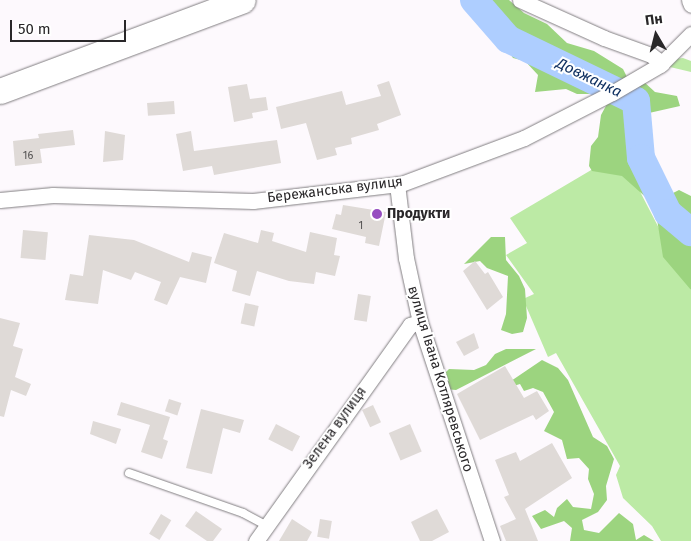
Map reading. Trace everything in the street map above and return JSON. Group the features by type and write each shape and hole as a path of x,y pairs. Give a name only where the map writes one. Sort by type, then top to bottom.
{"highway":[{"path":"0,92 243,0"}],"street":[{"path":"520,0 578,28 651,55 662,63"},
{"path":"689,0 691,5"},
{"name":"Бережанська вулиця","path":"0,200 53,195 253,201 397,184 460,164 524,138 617,90 662,63 691,34"},
{"name":"вулиця Івана Котляревського","path":"397,184 406,258 420,322 492,541"},
{"name":"Зелена вулиця","path":"256,541 410,326 420,322"}],"lane":[{"path":"129,473 243,513 267,526"}],"green space":[{"path":"468,0 509,0 524,13 547,24 567,43 594,51 623,69 627,77 591,94 577,94 566,89 535,92 538,75 525,61 513,58 507,49 509,33 504,26 486,23"},
{"path":"683,58 691,61 691,72 670,67 675,59"},
{"path":"643,81 655,92 677,96 680,106 649,113 648,128 636,145 648,158 665,197 679,190 691,196 691,290 663,257 657,219 650,201 622,176 592,171 589,166 591,146 598,137 601,115 607,104 615,98 633,94"},
{"path":"598,166 634,180 691,290 691,541 661,541 652,526 623,498 616,475 620,466 556,353 548,357 523,299 534,294 506,255 527,243 510,218"},
{"path":"491,237 505,237 506,260 519,276 525,289 527,318 523,332 512,334 501,330 506,314 508,276 487,268 480,261 464,264"},
{"path":"506,349 536,349 456,390 444,389 441,377 449,369 474,370 486,365 495,354"},
{"path":"542,360 558,368 568,380 593,437 607,446 614,459 606,486 607,500 598,512 582,520 584,530 599,533 619,513 633,524 636,540 644,535 654,541 570,541 572,528 564,521 541,529 532,516 545,510 554,517 557,508 567,499 573,507 591,509 594,494 588,479 589,469 579,458 567,459 562,440 544,431 554,412 543,392 533,388 524,391 520,384 507,388 511,381"}],"building":[{"path":"389,81 401,115 377,124 379,130 351,138 352,144 335,148 337,155 317,160 306,123 281,129 276,107 342,91 346,105 381,96 377,85"},
{"path":"247,84 250,99 266,97 268,110 252,113 253,118 234,122 228,87"},
{"path":"174,101 175,114 148,116 147,103"},
{"path":"73,130 75,145 40,149 42,163 15,166 13,141 39,138 38,134"},
{"path":"105,131 125,135 123,160 103,162"},
{"path":"191,131 194,151 277,140 281,163 214,175 212,166 183,171 176,134"},
{"path":"343,205 386,212 379,246 365,243 366,237 332,229 336,214 341,215"},
{"path":"23,230 48,232 45,260 21,258"},
{"path":"261,230 274,233 272,241 306,252 310,232 337,238 334,255 340,256 335,276 316,272 314,284 289,281 257,271 250,296 232,291 237,271 214,263 224,233 258,243"},
{"path":"89,235 134,240 189,262 192,252 212,257 206,283 180,277 167,305 154,300 161,282 135,272 131,280 103,270 98,304 65,300 70,274 83,276"},
{"path":"475,261 485,274 488,272 503,297 487,310 463,271"},
{"path":"358,294 371,296 367,322 354,320"},
{"path":"245,303 259,306 254,326 241,324"},
{"path":"0,318 20,323 13,346 23,349 15,377 31,384 26,396 11,390 4,417 0,416"},
{"path":"474,333 479,348 464,356 456,342"},
{"path":"505,366 524,398 537,391 549,411 536,420 533,415 480,440 457,394"},
{"path":"169,399 181,403 177,415 165,411"},
{"path":"121,402 170,417 163,439 168,441 162,459 141,452 150,425 117,415"},
{"path":"373,405 381,422 370,427 362,410"},
{"path":"201,409 244,420 240,433 223,428 212,474 186,468"},
{"path":"93,421 121,429 116,444 90,434"},
{"path":"276,424 300,436 292,451 268,439"},
{"path":"410,424 422,452 401,461 389,433"},
{"path":"552,443 572,478 525,509 538,541 506,541 500,526 516,519 504,497 509,495 495,460 516,452 520,461"},
{"path":"437,509 449,532 432,541 420,541 411,522"},
{"path":"196,511 222,529 213,541 207,541 185,526"},
{"path":"161,514 171,520 159,540 149,534"},
{"path":"292,519 312,532 307,541 279,541"},
{"path":"320,519 332,521 329,539 317,537"}],"waterway":[{"name":"Довжанка","path":"474,0 508,39 636,101 641,158 668,213 691,232"}],"place":[{"name":"Продукти","path":"377,214"}]}
